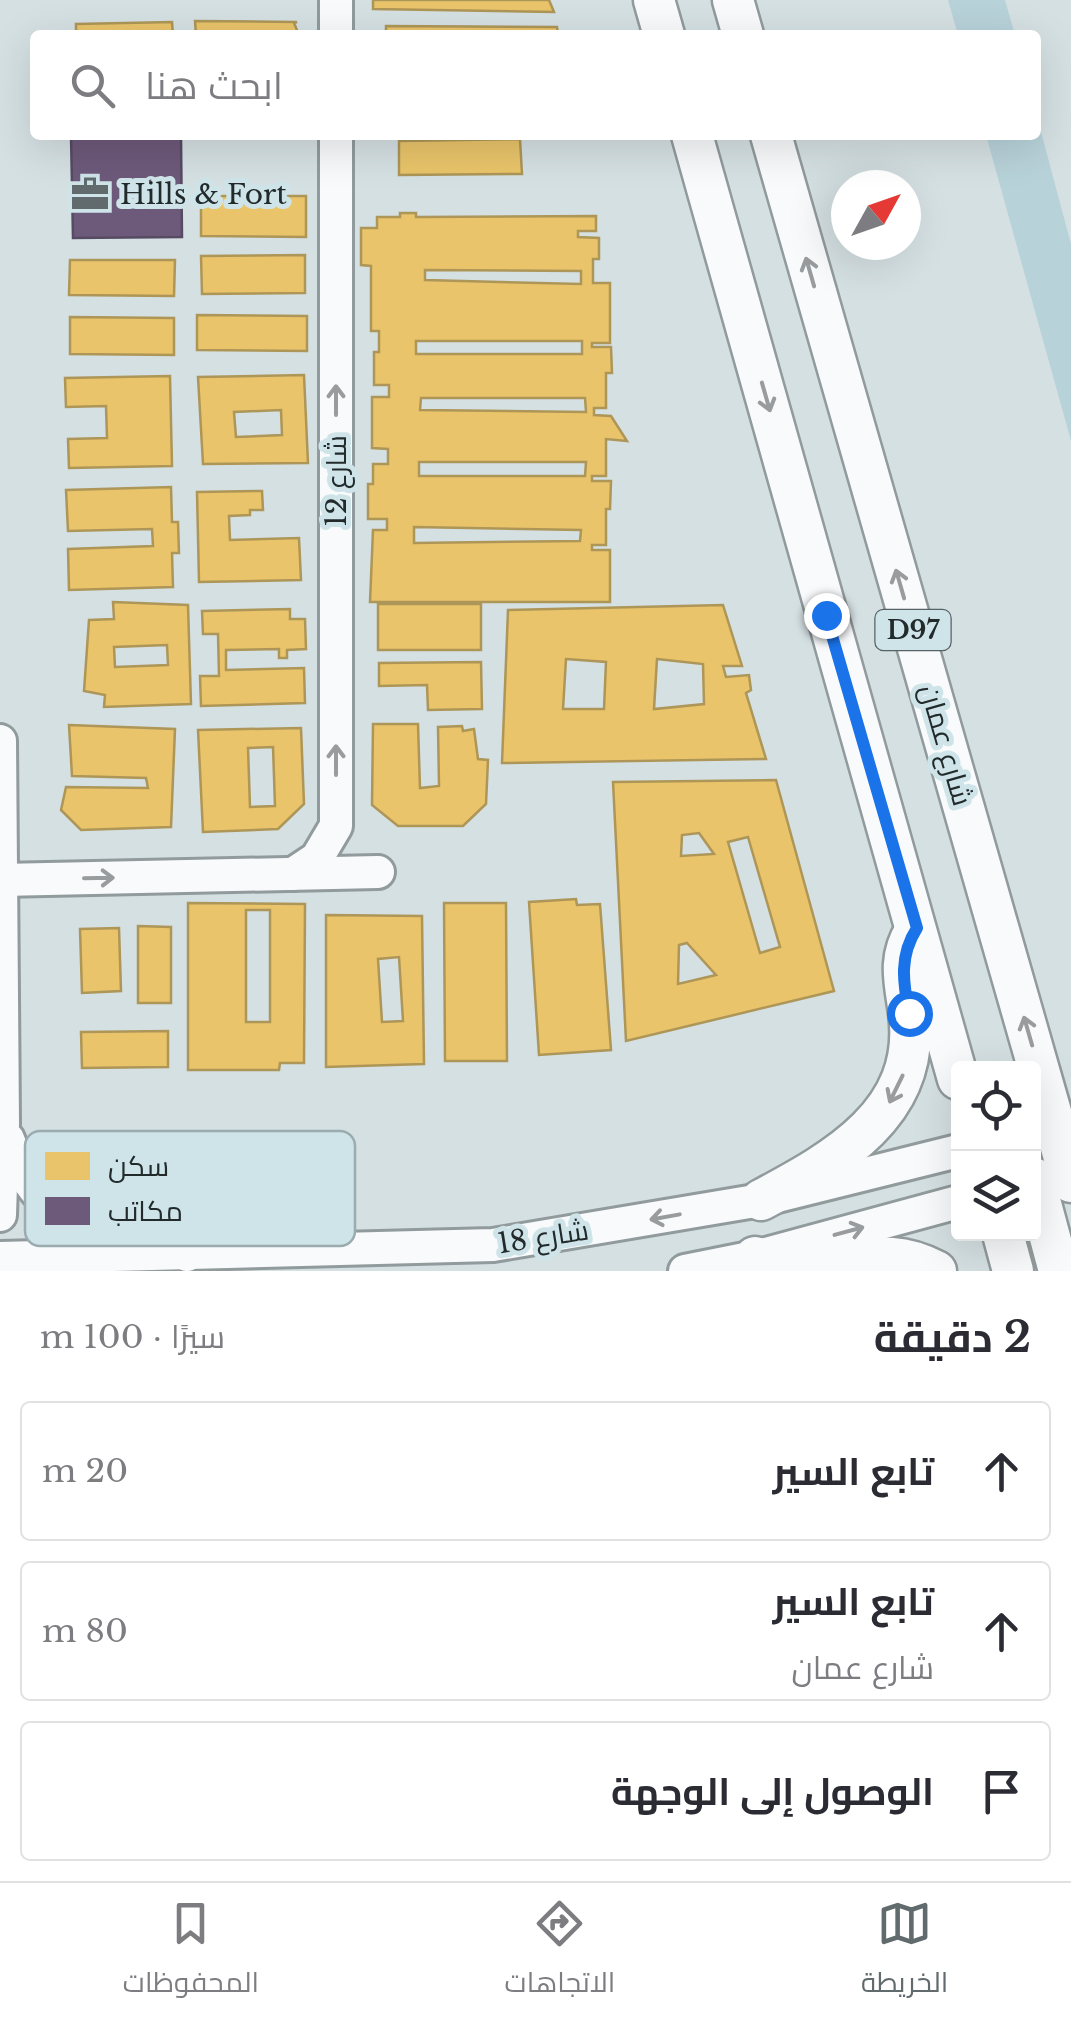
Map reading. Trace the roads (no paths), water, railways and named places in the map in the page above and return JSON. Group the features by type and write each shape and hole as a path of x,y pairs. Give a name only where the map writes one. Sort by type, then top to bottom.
{"main road":[{"path":"654,0 663,30"},
{"path":"733,0 742,30"},
{"name":"D97","path":"693,140 953,1061"},
{"name":"شارع عمان","path":"772,140 1044,1128 1059,1271"},
{"path":"761,1200 858,1142 894,1094 905,1066 910,1035 903,963 917,928"},
{"path":"1005,1241 1013,1271"},
{"path":"755,1257 798,1266 823,1266 884,1256 922,1263 936,1271"}],"street":[{"path":"336,0 336,30"},
{"name":"شارع 12","path":"336,140 336,826"},
{"path":"0,741 0,1215"},
{"path":"1,880 294,874 378,872 361,860 336,826 317,858 294,874"},
{"path":"3,1123 25,1179"},
{"name":"شارع 18","path":"0,1258 493,1245 761,1200 951,1153"},
{"path":"685,1271 755,1257 951,1204"},
{"path":"180,1246 187,1254"}],"place":[{"name":"Hills & Fort","path":"90,194"}]}
